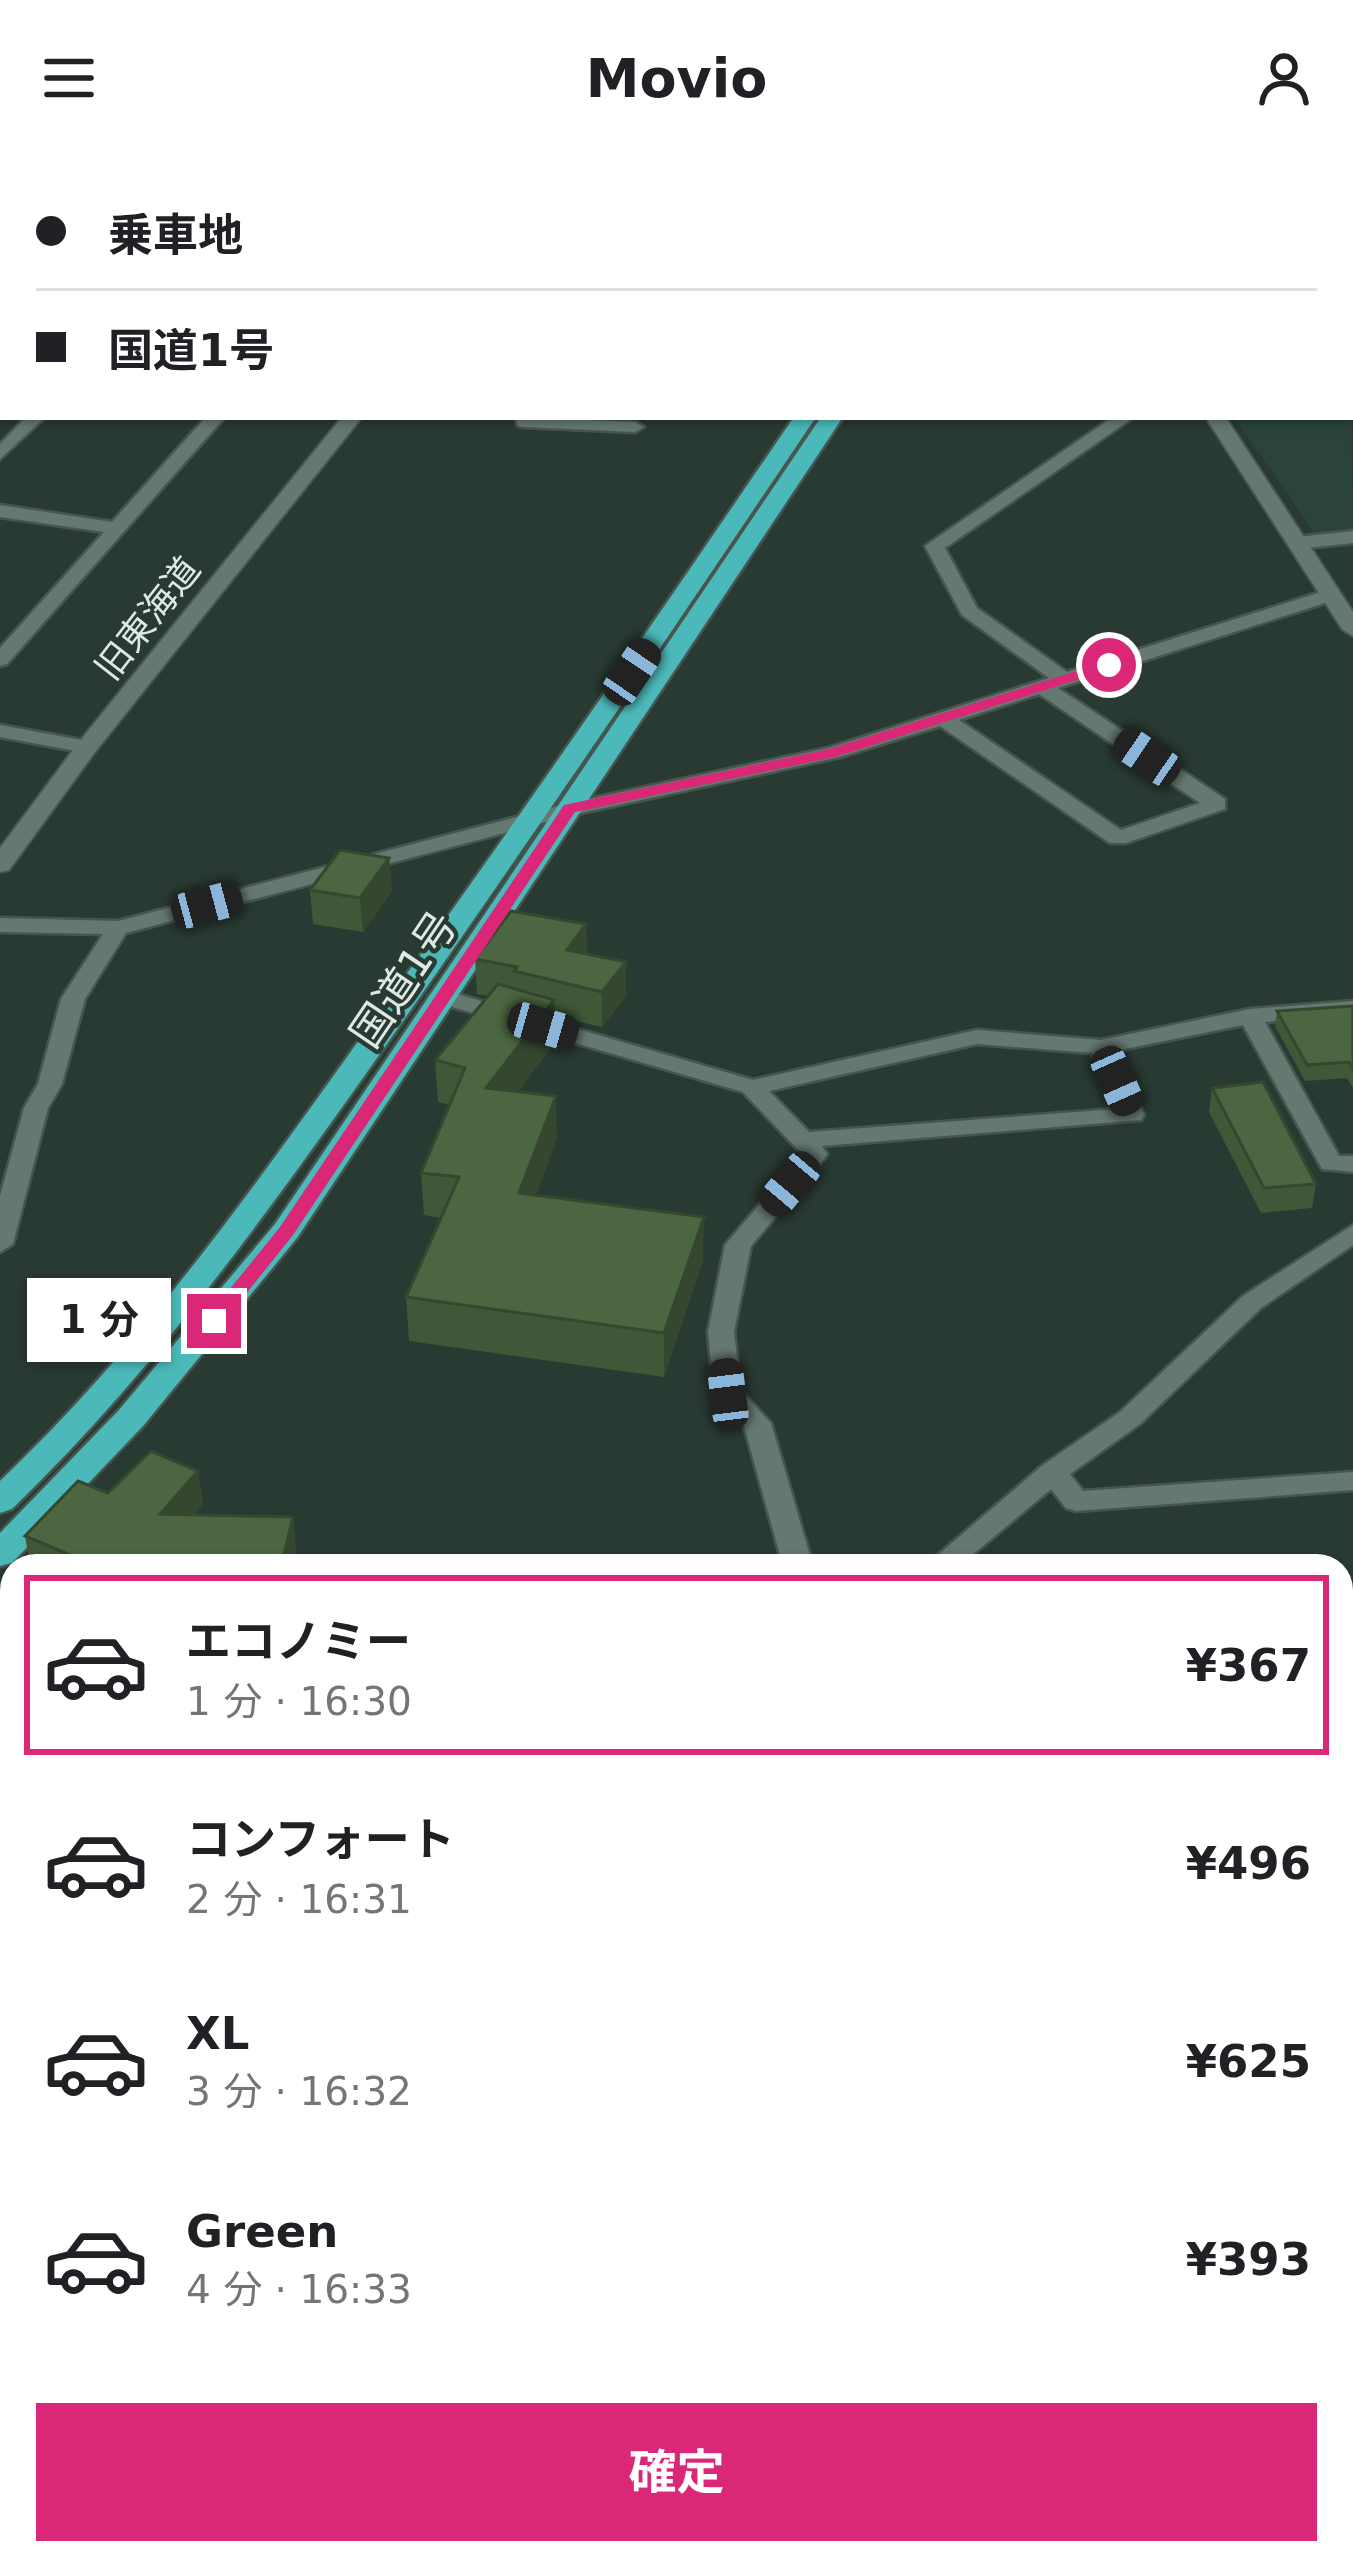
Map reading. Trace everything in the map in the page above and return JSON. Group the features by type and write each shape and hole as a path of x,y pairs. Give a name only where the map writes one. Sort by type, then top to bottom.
{"highway":[{"name":"国道1号","path":"0,1501 147,1347 212,1266 534,818 803,420"},
{"name":"国道1号","path":"0,1554 131,1418 286,1231 830,420"}],"street":[{"path":"0,454 33,420"},
{"path":"0,660 213,420"},
{"name":"旧東海道","path":"0,865 87,747 350,420"},
{"path":"524,420 637,422 633,450"},
{"path":"1064,680 969,611 935,546 1121,420"},
{"path":"1218,420 1353,629"},
{"path":"0,511 115,528"},
{"path":"1297,543 1353,537"},
{"path":"0,925 118,928 570,808 832,753 1331,595"},
{"path":"942,718 1118,838 1217,804 1042,687"},
{"path":"0,731 87,747"},
{"path":"0,1244 36,1108 50,1084 73,999 118,928"},
{"path":"440,996 752,1087 977,1037 1102,1047 1250,1016 1353,1008"},
{"path":"1250,1016 1331,1165 1353,1164"},
{"path":"803,1141 1132,1115 1102,1047"},
{"path":"752,1087 815,1154 738,1245 721,1332 728,1394 757,1423 795,1554"},
{"path":"954,1554 1053,1472 1130,1418 1252,1302 1353,1233"},
{"path":"1053,1472 1076,1501 1353,1480"}],"shaded area":[{"path":"1352,420 1353,533 1317,537 1237,421"}],"building":[{"path":"340,850 389,858 360,898 310,890"},
{"path":"511,911 586,924 567,950 626,962 602,992 475,959"},
{"path":"498,984 554,1000 486,1088 556,1096 519,1193 704,1217 664,1333 406,1297 459,1177 421,1173 465,1068 435,1060"},
{"path":"1353,1006 1353,1069 1349,1062 1307,1065 1277,1011"},
{"path":"1263,1082 1316,1184 1264,1188 1212,1088"},
{"path":"151,1451 198,1471 160,1514 293,1517 284,1554 68,1554 25,1536 78,1481 108,1493"}],"route":[{"path":"214,1321 286,1231 570,808 832,753 1109,665"}]}
